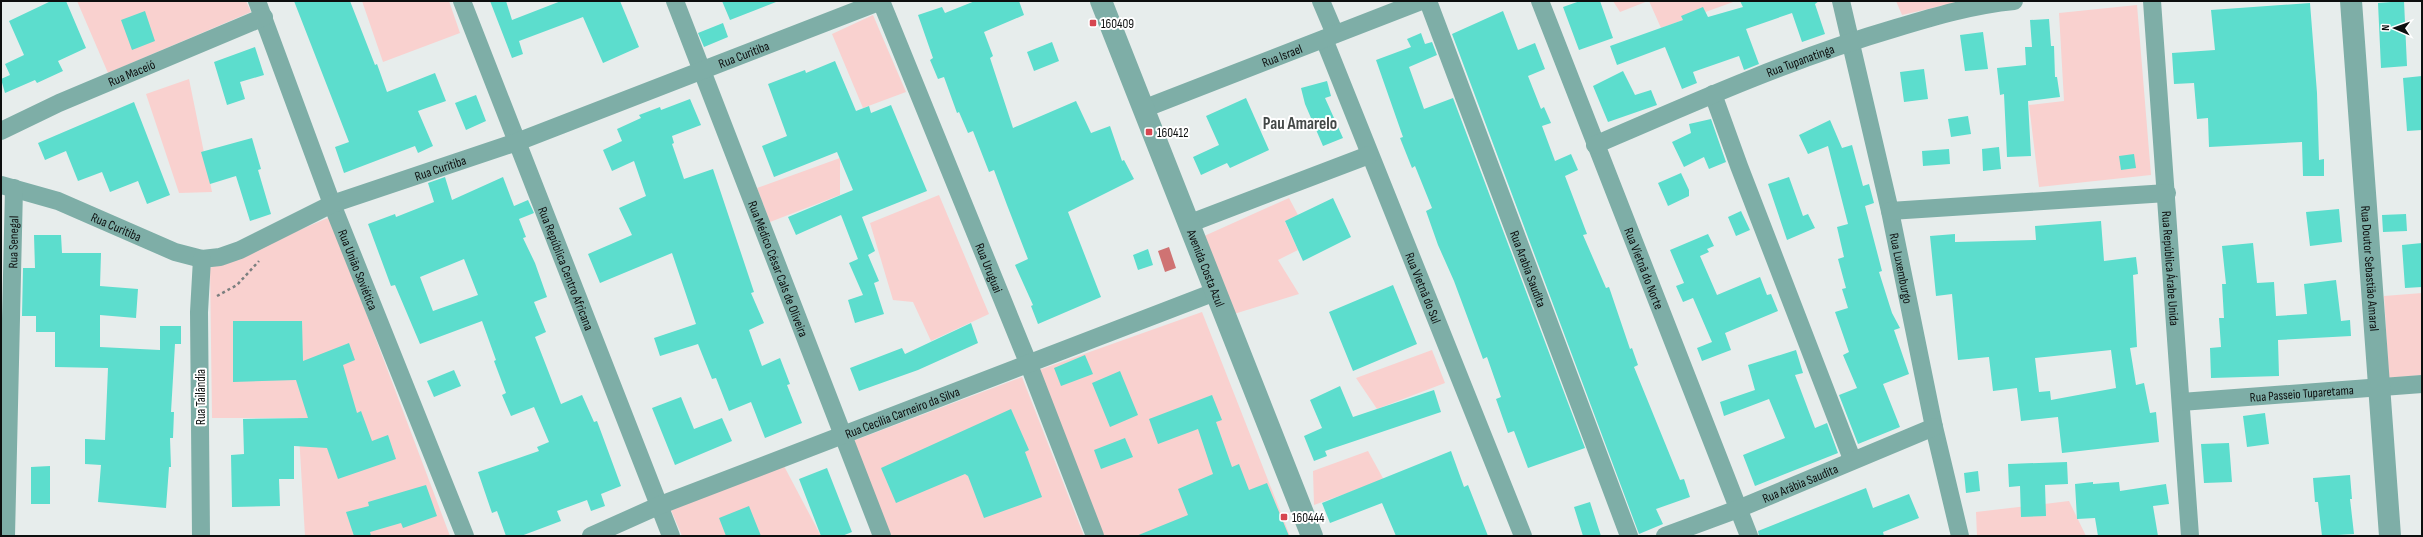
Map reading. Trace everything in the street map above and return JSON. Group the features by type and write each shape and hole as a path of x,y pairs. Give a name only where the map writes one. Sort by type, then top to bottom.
{"street":[{"name":"Rua União Soviética","path":"257,1 332,204 465,536"},
{"name":"Rua República Centro Africana","path":"462,1 670,536"},
{"name":"Rua Médico César Cals de Oliveira","path":"676,1 882,536"},
{"name":"Rua Curitiba","path":"8,186 58,200 175,252 202,259 220,257 270,235 332,204 517,142 881,1"},
{"name":"Rua Uruguai","path":"881,1 1029,364 1094,536"},
{"name":"Avenida Costa Azul","path":"1101,1 1312,536"},
{"name":"Rua Vietnã do Sul","path":"1321,1 1330,37 1369,155 1523,536"},
{"name":"Rua Israel","path":"1143,110 1421,1"},
{"name":"Rua Arabia Saudita","path":"1428,1 1630,536"},
{"name":"Rua Vietnã do Norte","path":"1540,1 1749,536"},
{"name":"Rua Luxemburgo","path":"1841,1 1890,211 1934,427 1960,536"},
{"name":"Rua Tupanatinga","path":"1595,145 1713,94 1850,42 1974,6 2014,1"},
{"name":"Rua República Árabe Unida","path":"2152,1 2190,536"},
{"name":"Rua Doutor Sebastião Amaral","path":"2350,1 2381,387 2390,536"},
{"name":"Rua Maceió","path":"1,131 59,103 264,18"},
{"path":"1713,94 1738,166 1852,459"},
{"path":"1188,224 1369,155"},
{"name":"Rua Senegal","path":"6,536 8,186"},
{"path":"1890,211 2166,193"},
{"name":"Rua Tailândia","path":"201,536 199,312 202,259"},
{"name":"Rua Cecília Carneiro da Silva","path":"591,536 658,506 1215,292"},
{"name":"Rua Passeio Tuparetama","path":"2181,402 2422,384"},
{"name":"Rua Arábia Saudita","path":"1665,536 1738,509 1852,459 1934,427"},
{"path":"1,535 11,536"}],"path":[{"path":"199,312 213,298 238,285 250,273 264,254 270,235"}],"shaded area":[{"path":"77,1 246,1 251,12 108,73"},
{"path":"362,1 449,1 460,33 383,62"},
{"path":"1613,1 1648,1 1620,12"},
{"path":"1649,1 1736,1 1661,28"},
{"path":"1896,1 1959,1 1959,2 1902,15"},
{"path":"2137,5 2151,175 2039,187 2029,105 2064,101 2059,13"},
{"path":"873,15 906,92 863,108 832,34"},
{"path":"189,79 212,192 179,193 146,94"},
{"path":"840,158 840,195 770,222 757,188"},
{"path":"939,195 989,314 931,341 913,302 893,300 870,223"},
{"path":"1289,198 1298,215 1285,222 1298,250 1278,260 1299,294 1234,314 1202,237"},
{"path":"330,217 450,536 305,536 298,418 212,418 210,268"},
{"path":"1169,247 1176,268 1165,272 1158,251"},
{"path":"2422,293 2422,375 2389,378 2384,296"},
{"path":"1202,312 1290,536 1103,536 1039,370"},
{"path":"1432,350 1445,383 1377,409 1356,378"},
{"path":"1022,377 1084,536 891,536 853,441"},
{"path":"1368,451 1384,480 1314,505 1313,471"},
{"path":"784,466 821,536 682,536 671,510"},
{"path":"2069,501 2086,536 1977,536 1976,512"}],"building":[{"path":"51,1 66,1 86,48 58,61 63,71 37,83 35,80 5,93 1,79 10,75 5,64 24,55 9,21"},
{"path":"294,1 350,1 375,65 377,64 387,92 435,73 446,101 418,111 433,146 418,153 415,146 344,173 335,147 349,142"},
{"path":"490,1 506,1 512,20 561,1 620,1 639,47 603,63 583,17 519,41 523,54 512,58"},
{"path":"722,1 776,1 776,2 730,20"},
{"path":"975,1 1019,1 1024,15 984,32 993,56 990,58 1013,128 1076,101 1091,133 1110,126 1122,161 1124,160 1134,179 1068,212 1101,297 1038,324 1031,306 1033,305 1015,265 1028,259 994,170 989,172 973,131 968,133 959,112 957,113 944,77 938,79 930,60 933,58 918,15 942,7 945,13"},
{"path":"1580,1 1600,1 1613,38 1579,50 1563,7"},
{"path":"1740,1 1819,1 1815,4 1825,34 1802,42 1792,13 1746,29 1759,64 1744,70 1739,56 1693,72 1697,83 1682,89 1665,47 1617,65 1610,46 1683,20 1681,16 1703,7 1708,17 1743,7"},
{"path":"2404,1 2407,66 2381,68 2378,3"},
{"path":"2310,3 2317,93 2319,160 2324,159 2324,176 2303,176 2302,142 2209,147 2208,118 2197,119 2194,83 2174,84 2172,53 2215,50 2211,10"},
{"path":"145,11 155,41 132,50 121,20"},
{"path":"1503,11 1518,50 1535,43 1545,69 1528,76 1541,109 1544,107 1551,123 1542,126 1555,161 1571,154 1578,170 1565,176 1587,234 1583,235 1606,288 1609,287 1630,349 1632,348 1638,365 1634,367 1680,480 1684,479 1690,497 1656,509 1663,524 1639,534 1452,34"},
{"path":"2049,19 2051,46 2054,46 2055,77 2057,77 2060,97 2028,101 2031,156 2007,157 2004,94 2000,95 1997,68 2026,65 2025,47 2032,47 2030,20"},
{"path":"723,23 728,37 704,47 698,33"},
{"path":"1983,32 1988,69 1965,71 1960,35"},
{"path":"1421,33 1425,44 1432,42 1437,55 1409,67 1424,109 1453,98 1585,448 1528,468 1514,431 1508,433 1496,399 1501,397 1487,357 1483,359 1454,281 1438,245 1426,211 1432,208 1415,166 1412,168 1400,138 1403,137 1376,60 1411,47 1407,39"},
{"path":"1052,42 1059,61 1034,71 1027,52"},
{"path":"255,47 264,75 240,82 245,99 227,105 214,62"},
{"path":"835,61 856,111 869,106 871,113 891,105 927,191 862,217 875,251 868,255 879,281 874,283 884,314 855,323 848,300 863,295 849,263 858,259 841,215 796,235 788,217 853,190 837,152 774,177 762,146 787,136 768,84 805,70 806,73"},
{"path":"1924,69 1928,99 1904,102 1900,72"},
{"path":"1623,71 1635,95 1651,90 1657,105 1608,122 1593,86"},
{"path":"2422,76 2422,130 2407,131 2403,78"},
{"path":"1327,81 1331,96 1325,98 1343,138 1323,146 1305,104 1301,88"},
{"path":"476,95 486,121 466,130 455,103"},
{"path":"1246,98 1269,150 1230,168 1227,163 1201,175 1193,157 1219,145 1206,116"},
{"path":"690,99 701,125 672,136 674,143 672,144 684,179 713,169 754,292 751,293 764,323 749,330 762,366 780,358 790,384 787,385 802,423 765,438 751,402 729,411 716,378 712,379 698,344 660,356 654,338 696,324 672,253 600,283 588,254 632,235 619,208 646,196 634,161 612,171 603,150 622,141 617,129 641,118 639,115 660,107 661,110"},
{"path":"134,102 170,195 147,204 138,181 110,192 102,172 78,181 66,151 45,160 38,143"},
{"path":"1968,116 1971,134 1951,137 1948,119"},
{"path":"1711,119 1726,162 1709,169 1704,157 1684,167 1672,142 1691,133 1689,124"},
{"path":"1830,120 1842,148 1852,145 1863,186 1869,184 1874,203 1865,206 1882,271 1879,272 1892,313 1900,328 1894,330 1909,374 1883,384 1900,427 1858,444 1839,395 1857,388 1843,355 1849,352 1835,312 1848,308 1842,289 1846,288 1838,259 1844,257 1837,227 1848,224 1828,146 1808,154 1799,135"},
{"path":"252,138 261,169 258,170 271,214 250,221 236,176 210,184 201,152"},
{"path":"1999,147 2001,169 1983,171 1982,149"},
{"path":"1949,149 1950,164 1923,166 1922,151"},
{"path":"2134,154 2136,168 2121,170 2119,156"},
{"path":"1681,173 1689,190 1689,196 1668,206 1658,183"},
{"path":"445,177 452,200 503,177 514,206 528,200 534,213 519,219 526,237 523,238 535,263 547,297 534,302 546,332 535,337 561,404 582,395 594,422 597,421 621,486 601,494 605,506 591,511 587,500 557,511 561,521 521,536 506,536 497,511 492,513 478,472 539,451 537,447 549,442 534,407 511,416 502,395 506,393 494,361 496,360 482,321 420,344 395,285 391,286 368,224 395,214 396,217 434,202 428,183","holes":["464,259 478,295 433,311 420,277"]},
{"path":"1789,177 1803,216 1808,214 1815,228 1787,240 1768,184"},
{"path":"1333,198 1351,237 1303,261 1285,221"},
{"path":"2339,209 2342,242 2310,246 2306,212"},
{"path":"1741,211 1750,230 1736,236 1728,217"},
{"path":"2406,214 2407,231 2383,232 2382,215"},
{"path":"2101,221 2104,261 2136,257 2138,274 2133,275 2137,347 2130,348 2136,385 2144,383 2150,413 2156,412 2159,442 2062,453 2058,417 2021,421 2017,388 1993,391 1989,357 1958,360 1952,294 1936,296 1930,236 1955,234 1955,242 2036,240 2035,226","holes":["2111,350 2116,388 2051,400 2050,391 2039,392 2035,358"]},
{"path":"1708,234 1714,246 1707,249 1709,252 1700,256 1717,295 1760,277 1767,295 1771,294 1778,311 1725,333 1731,350 1702,361 1697,348 1712,342 1693,298 1683,302 1676,286 1684,283 1670,250"},
{"path":"34,235 61,235 62,253 101,253 100,286 138,289 136,318 100,315 100,347 160,350 160,326 181,326 181,344 175,344 171,412 174,412 173,438 170,438 171,467 169,467 166,508 98,502 101,465 85,464 85,439 105,440 108,368 55,367 55,332 36,332 36,316 22,316 23,268 35,268"},
{"path":"2253,243 2257,283 2274,282 2276,316 2307,314 2304,284 2336,280 2341,321 2350,320 2351,336 2278,340 2279,376 2211,378 2210,348 2221,347 2219,318 2224,318 2222,284 2226,284 2222,246"},
{"path":"2422,243 2422,287 2405,288 2402,245"},
{"path":"1148,249 1153,265 1138,270 1133,255"},
{"path":"1393,285 1417,344 1353,371 1329,312"},
{"path":"233,321 302,321 303,361 349,343 355,360 343,365 357,413 361,411 372,441 388,435 396,459 338,479 327,448 294,446 294,479 279,479 280,506 232,507 231,455 244,454 243,419 308,418 296,380 233,382"},
{"path":"971,323 978,343 918,370 859,391 850,368 902,348 905,354"},
{"path":"1796,350 1803,373 1795,375 1815,428 1827,423 1838,453 1755,486 1743,455 1785,438 1769,399 1724,416 1720,402 1755,390 1748,365"},
{"path":"1085,355 1093,374 1061,386 1054,368"},
{"path":"454,370 461,386 434,397 427,381"},
{"path":"1120,371 1138,415 1110,427 1092,383"},
{"path":"1340,386 1353,417 1434,390 1441,412 1325,451 1327,456 1314,461 1304,436 1322,428 1310,400"},
{"path":"1212,395 1222,420 1216,422 1232,467 1239,464 1249,490 1267,483 1289,536 1136,536 1188,515 1178,489 1213,474 1198,429 1158,444 1149,419"},
{"path":"681,397 694,429 722,418 732,441 675,465 652,408"},
{"path":"1011,409 1029,450 1025,452 1042,497 984,518 968,476 965,474 896,503 881,468"},
{"path":"2265,413 2269,444 2247,447 2243,416"},
{"path":"1125,438 1133,457 1101,469 1094,450"},
{"path":"2229,443 2232,482 2204,483 2201,444"},
{"path":"1451,451 1464,487 1468,485 1488,536 1396,536 1382,503 1330,523 1322,503"},
{"path":"2067,462 2068,484 2045,485 2046,516 2021,517 2020,486 2009,487 2008,464"},
{"path":"50,466 50,504 31,504 31,467"},
{"path":"827,468 852,532 842,536 821,536 799,479"},
{"path":"1978,471 1980,491 1966,493 1964,473"},
{"path":"2350,475 2352,499 2350,499 2354,534 2322,536 2318,502 2315,502 2313,478"},
{"path":"2093,482 2093,484 2119,482 2120,491 2166,484 2169,504 2153,506 2158,536 2098,536 2095,518 2077,519 2075,484"},
{"path":"426,485 437,516 403,528 401,523 370,532 371,536 354,536 346,512 369,506 368,502"},
{"path":"1866,488 1873,508 1909,494 1919,518 1883,532 1884,536 1759,536 1758,531"},
{"path":"1590,502 1601,536 1583,536 1574,507"},
{"path":"749,506 761,536 726,536 719,518"}],"place":[{"name":"160409","path":"1093,23"},
{"name":"160412","path":"1149,132"},
{"name":"160444","path":"1284,517"}],"district":[{"name":"Pau Amarelo","path":"1300,123"}]}
